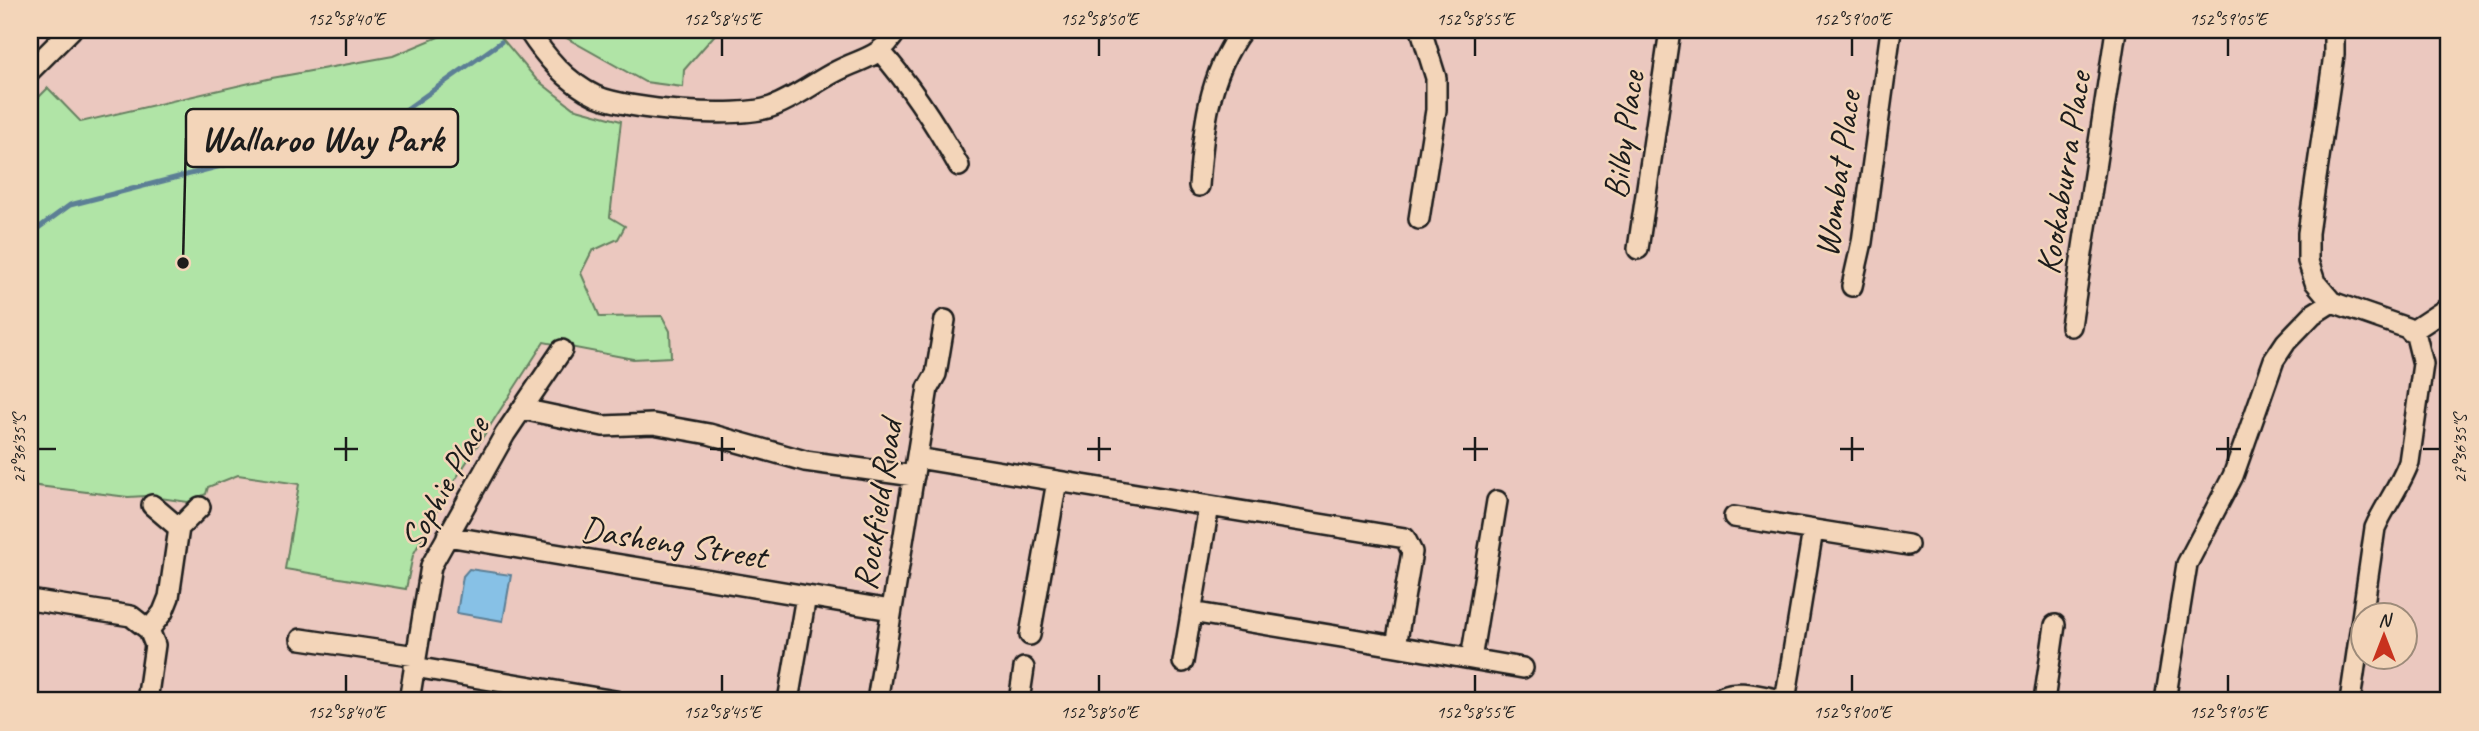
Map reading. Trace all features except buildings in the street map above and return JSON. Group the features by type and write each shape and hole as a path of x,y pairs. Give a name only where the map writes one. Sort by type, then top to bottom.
{"street":[{"path":"30,71 71,30"},
{"path":"527,30 564,75 596,95 629,105 708,112 740,112 771,107 838,70 881,52 897,30"},
{"path":"1199,186 1203,129 1215,78 1242,30"},
{"path":"1419,219 1436,110 1436,78 1421,30"},
{"name":"Bilby Place","path":"1638,249 1670,30"},
{"name":"Wombat Place","path":"1852,286 1862,242 1891,30"},
{"name":"Kookaburra Place","path":"2071,326 2116,30"},
{"path":"2334,30 2334,55 2308,233 2308,261 2315,282 2332,302 2395,322 2411,332 2421,349 2424,364 2405,475 2375,528 2350,701"},
{"path":"881,52 908,83 936,124 959,166"},
{"path":"2165,701 2187,564 2233,476 2274,360 2286,342 2313,314 2332,302"},
{"path":"2411,332 2449,307"},
{"name":"Rockfield Road","path":"877,701 928,388 936,374 945,320"},
{"name":"Sophie Place","path":"409,701 431,566 505,434 562,350"},
{"path":"522,409 603,426 653,424 709,434 805,461 915,467 1057,481 1405,538 1412,552 1396,646"},
{"path":"1030,635 1057,481"},
{"path":"1471,659 1497,501"},
{"path":"152,505 179,528"},
{"path":"1183,662 1209,506"},
{"path":"149,630 163,611 169,597 179,528 200,507"},
{"path":"1734,517 1908,545"},
{"path":"1718,701 1721,696 1733,692 1785,701 1812,530"},
{"name":"Dasheng Street","path":"447,536 891,610"},
{"path":"788,701 806,596"},
{"path":"30,600 131,616 149,630 155,645 147,701"},
{"path":"1191,612 1523,668"},
{"path":"2044,701 2055,625"},
{"path":"300,639 615,701"},
{"path":"1019,701 1024,668"}],"green space":[{"path":"455,30 495,30 536,79 573,108 621,121 610,217 625,226 618,239 592,251 581,273 600,317 662,316 670,331 671,357 633,359 544,342 446,494 413,555 406,589 285,569 299,484 238,475 208,487 206,494 188,502 30,485 30,106 48,88 81,122 272,78 393,56"},
{"path":"559,30 719,30 684,70 683,87 645,82 563,36"}],"water":[{"path":"469,569 511,575 503,621 457,613 463,576"}],"waterway":[{"path":"30,234 70,205 387,123 501,42"}],"place":[{"name":"Wallaroo Way Park","path":"183,263"}]}
